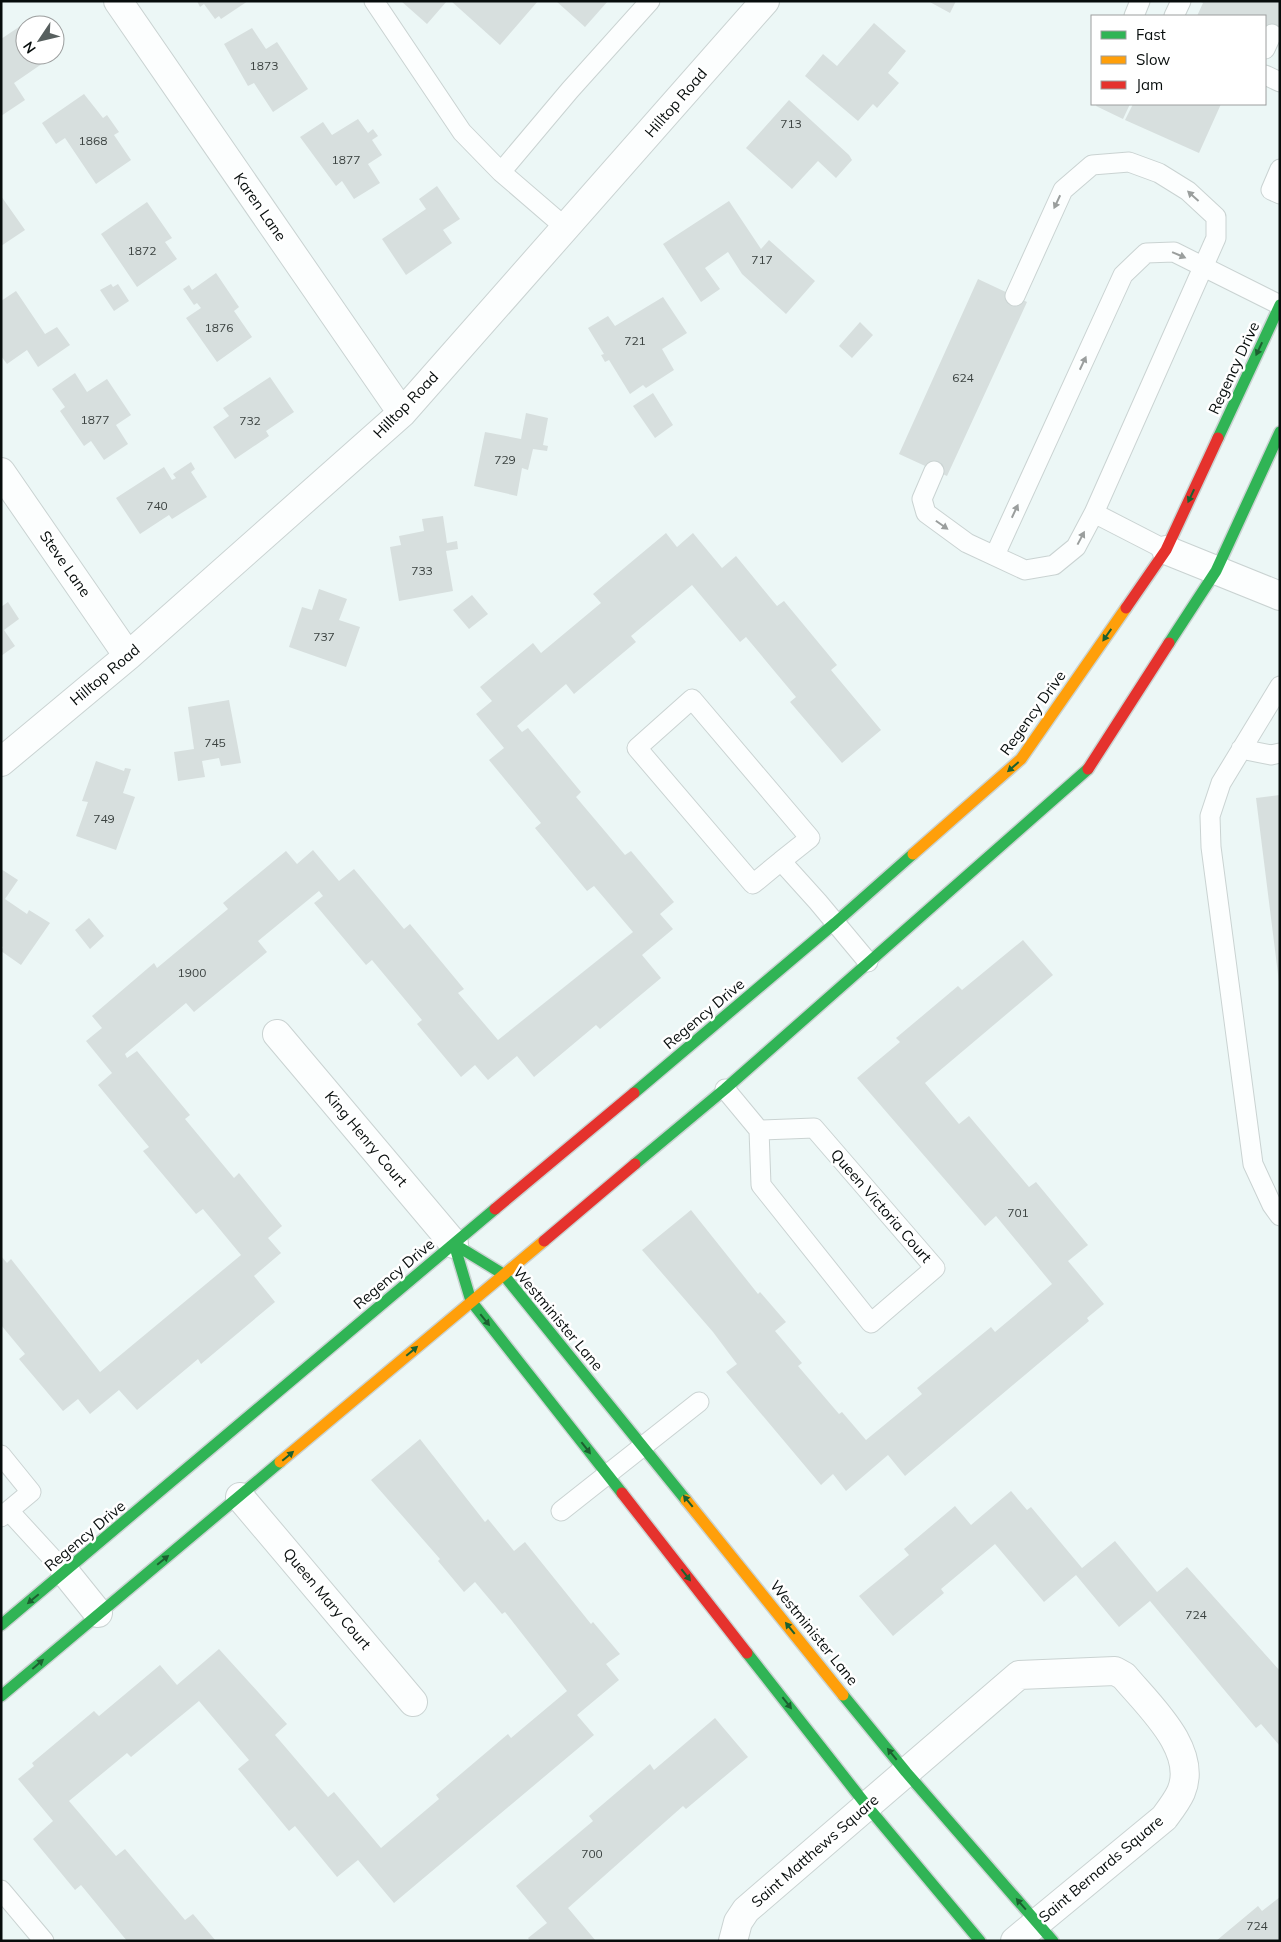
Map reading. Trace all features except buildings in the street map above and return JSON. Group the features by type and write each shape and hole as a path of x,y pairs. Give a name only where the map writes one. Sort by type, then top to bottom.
{"street":[{"name":"Karen Lane","path":"118,1 402,413"},
{"name":"Hilltop Road","path":"1,762 128,656 402,413 765,1"},
{"name":"Regency Drive","path":"1,1625 835,923 1021,759 1166,550 1280,305"},
{"path":"1,1696 725,1088 1087,770 1216,571 1280,432"},
{"name":"Steve Lane","path":"1,472 128,656"},
{"path":"1166,550 1280,596"},
{"name":"King Henry Court","path":"277,1034 454,1244"},
{"name":"Westminister Lane","path":"454,1244 503,1274 644,1447 887,1789 980,1941"},
{"name":"Westminister Lane","path":"454,1244 470,1301 608,1475 887,1789 1045,1931"},
{"name":"Queen Mary Court","path":"240,1497 414,1702"},
{"path":"65,1572 98,1613"},
{"name":"Saint Bernards Square","path":"887,1789 1019,1675 1115,1671 1124,1676 1178,1744 1185,1767 1181,1792 1164,1818 1045,1931 1015,1940"},
{"name":"Saint Matthews Square","path":"733,1941 738,1922 746,1910 887,1789"}],"lane":[{"path":"374,1 462,132 500,172 566,228"},
{"path":"500,172 650,1"},
{"path":"1174,15 1181,1"},
{"path":"1266,75 1280,82"},
{"path":"934,471 922,498 926,513 967,543 1025,570 1054,565 1076,547 1094,513 1216,238 1216,217 1188,191 1159,173 1129,162 1092,165 1063,190 1015,296"},
{"path":"1280,170 1270,190 1280,194"},
{"path":"995,555 1123,275 1146,253 1174,252 1280,305"},
{"path":"1094,513 1166,550"},
{"path":"1280,686 1221,783 1210,816 1211,846 1253,1164 1272,1204 1280,1216"},
{"path":"692,699 810,838 781,861 753,884 637,748 692,699"},
{"path":"1241,749 1271,755 1280,753"},
{"path":"781,861 868,962"},
{"path":"725,1088 759,1130"},
{"name":"Queen Victoria Court","path":"814,1128 935,1268 871,1324 761,1185 759,1130 814,1128"},
{"path":"562,1511 699,1402"},
{"path":"1,1455 31,1492 5,1514 65,1572"},
{"path":"1,1890 44,1941"}],"traffic: fast":[{"path":"1218,438 1280,305"},
{"path":"1169,643 1216,571 1280,432"},
{"path":"635,1164 725,1089 1088,769"},
{"path":"634,1093 835,923 913,854"},
{"path":"1,1625 495,1209"},
{"path":"454,1244 503,1274 686,1500"},
{"path":"454,1244 471,1301 622,1493"},
{"path":"1,1696 280,1462"},
{"path":"747,1653 867,1806 980,1941"},
{"path":"843,1695 906,1772 1053,1941"}],"traffic: slow":[{"path":"913,854 1021,759 1126,608"},
{"path":"280,1462 544,1241"},
{"path":"686,1500 843,1695"}],"traffic: jam":[{"path":"1126,608 1166,550 1218,438"},
{"path":"1088,769 1169,643"},
{"path":"495,1209 634,1093"},
{"path":"544,1241 635,1164"},
{"path":"622,1493 747,1653"}]}
